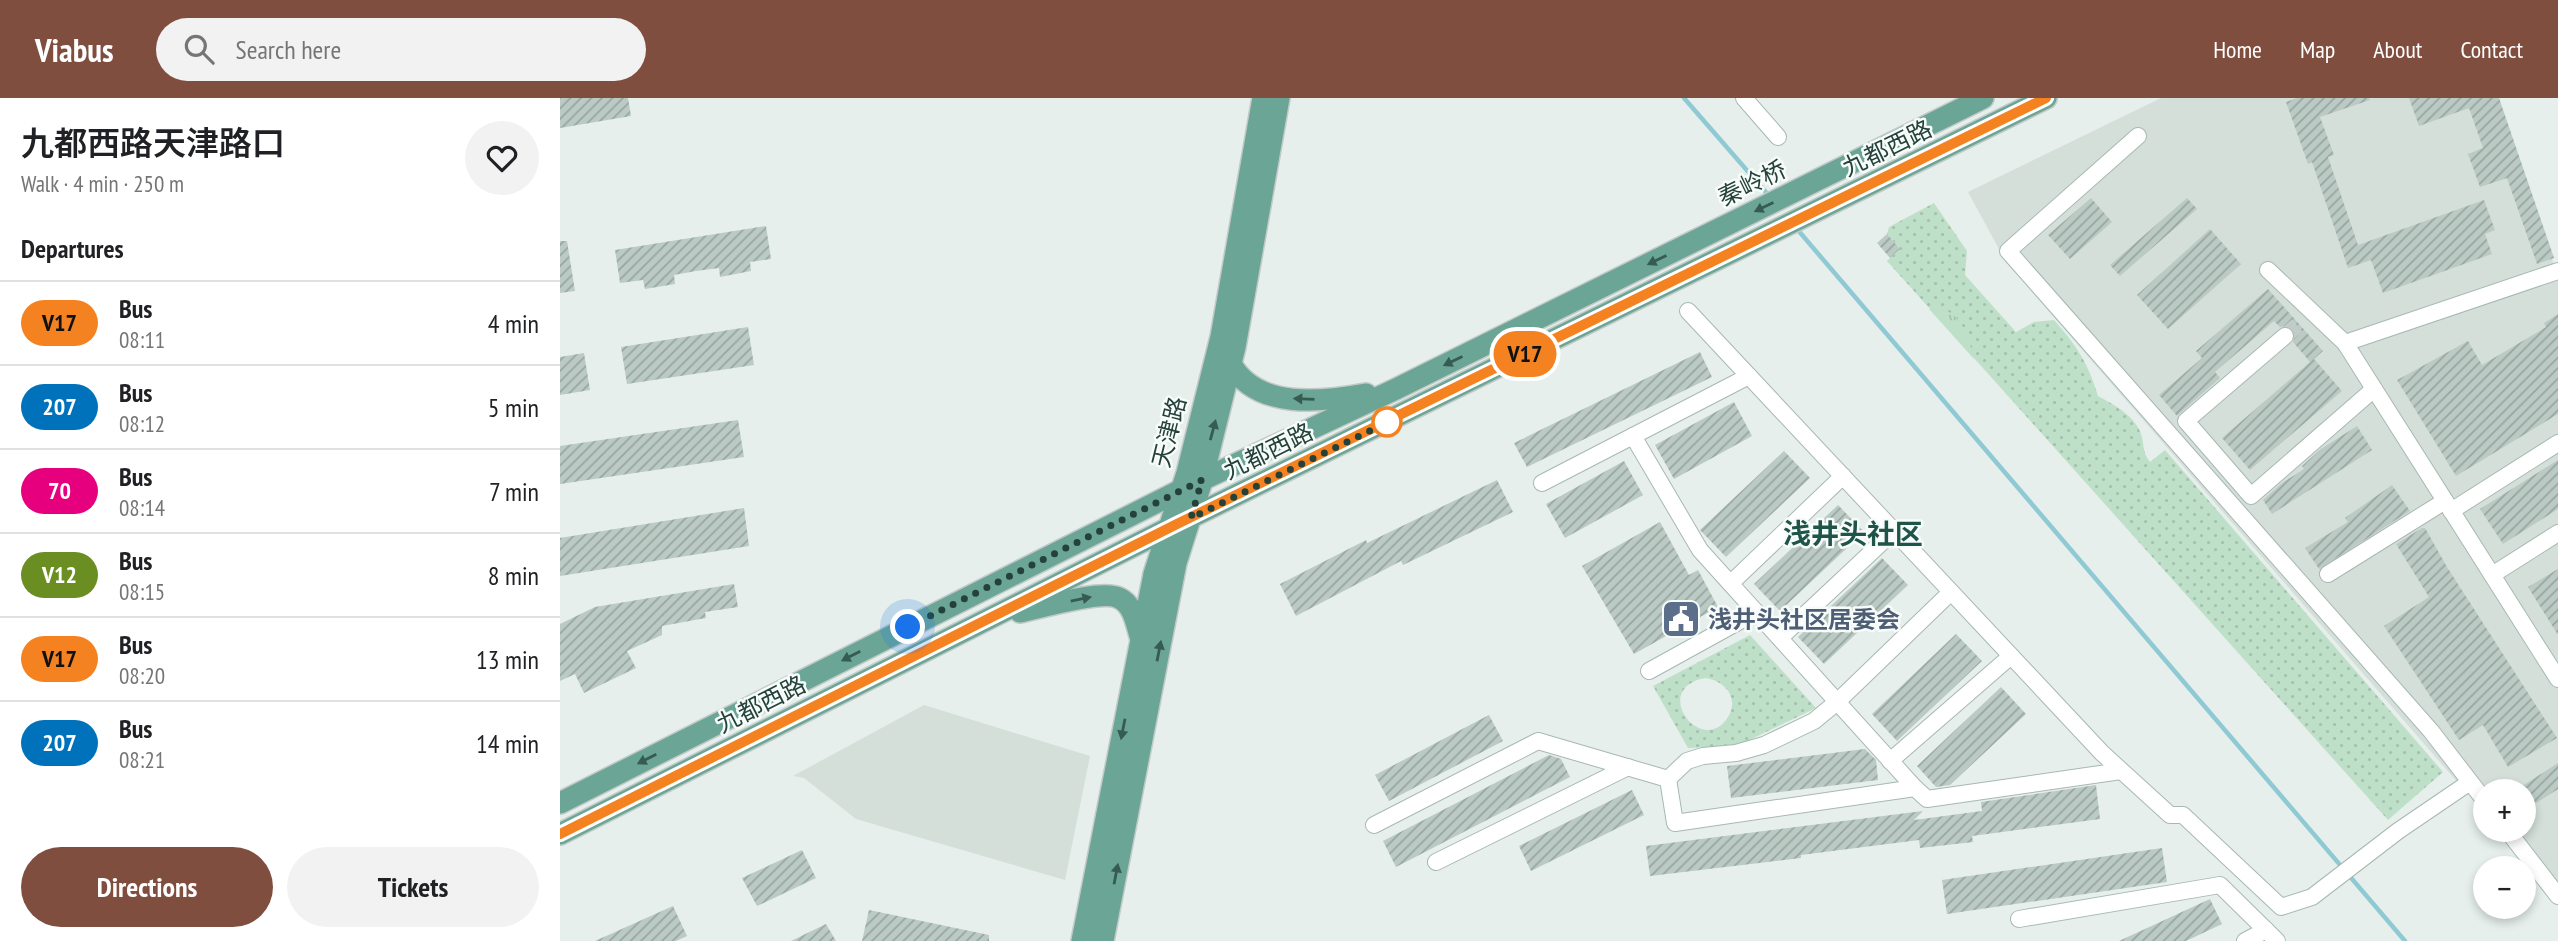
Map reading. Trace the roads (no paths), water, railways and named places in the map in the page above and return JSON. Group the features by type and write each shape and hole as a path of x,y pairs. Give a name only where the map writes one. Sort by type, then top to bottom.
{"main road":[{"name":"天津路","path":"1082,941 1154,574 1182,489 1221,337 1264,98"},
{"name":"天津路","path":"1103,941 1176,563 1202,480 1231,364 1279,98"},
{"name":"九都西路","path":"1810,184 1983,98"},
{"name":"九都西路","path":"560,834 1170,528 2046,98"},
{"name":"秦岭桥","path":"1718,229 1810,184"},
{"name":"九都西路","path":"560,803 1182,489 1396,389 1718,229"},
{"path":"1231,364 1235,372 1253,387 1281,398 1331,400 1396,389"},
{"path":"990,618 1097,595 1119,598 1132,610 1141,638"}],"street":[{"path":"1744,98 1777,137"},
{"path":"2138,136 2008,251 2431,731 2473,786"},
{"path":"2268,270 2306,318 2345,342 2558,679"},
{"path":"2345,342 2558,271"},
{"path":"1688,311 2122,771 2170,815 2183,815 2281,907 2312,897 2394,834 2470,782"},
{"path":"2285,336 2186,421 2251,496 2374,389"},
{"path":"1542,483 1749,376"},
{"path":"1633,436 1700,550 1927,799 2122,771"},
{"path":"2328,574 2558,443"},
{"path":"1731,583 1843,477"},
{"path":"1780,638 1894,531"},
{"path":"2492,575 2558,533"},
{"path":"1668,779 1686,761 1703,756 1736,753 1764,745 1814,720 1837,702 1951,592"},
{"path":"1650,671 1756,612"},
{"path":"1890,761 2011,656"},
{"path":"1374,825 1538,741 1668,779"},
{"path":"1436,862 1628,767"},
{"path":"1668,779 1675,823 1915,788"},
{"path":"2516,842 2558,896"},
{"path":"2019,919 2220,885 2272,936"},
{"path":"2245,941 2272,936"}],"waterway":[{"path":"1684,98 1771,198"},
{"path":"1797,229 2405,941"}],"tunnel":[{"path":"2285,336 2300,323"}],"place":[{"name":"浅井头社区居委会","path":"1681,619"}],"district":[{"name":"浅井头社区","path":"1853,533"}]}
